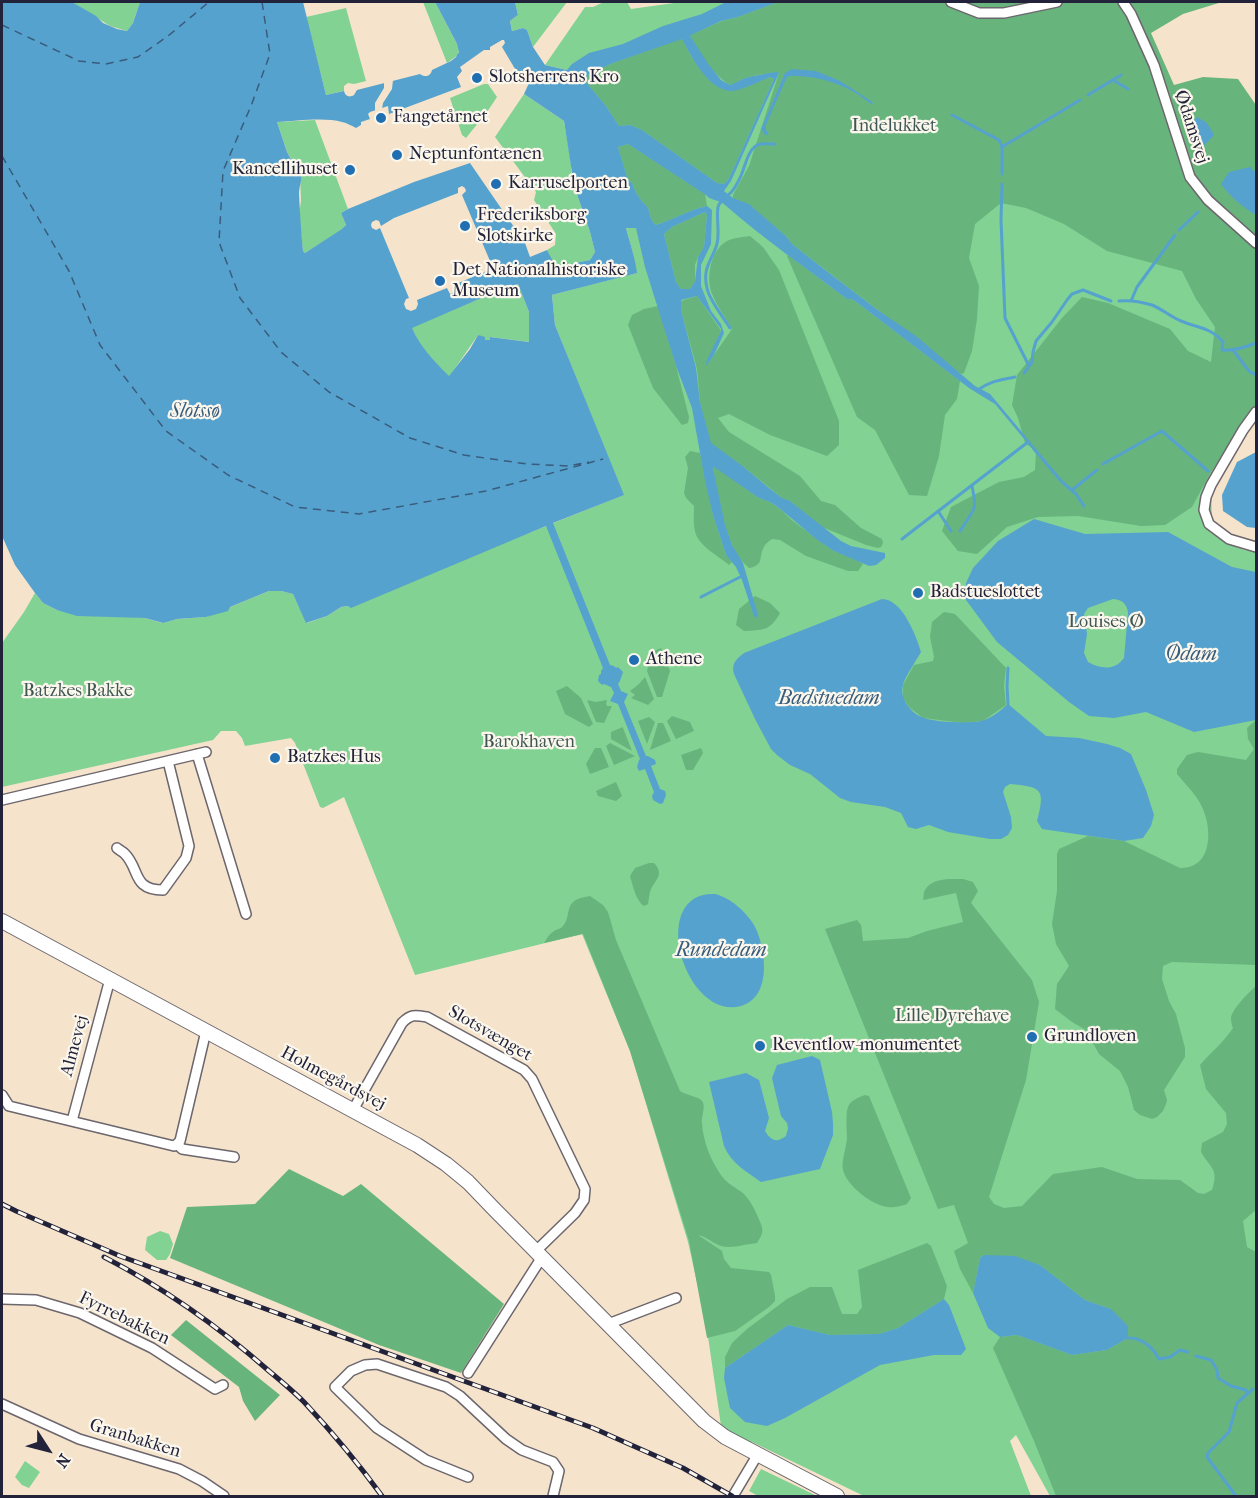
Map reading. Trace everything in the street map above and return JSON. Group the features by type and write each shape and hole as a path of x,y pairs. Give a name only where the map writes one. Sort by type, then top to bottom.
{"street":[{"path":"951,2 979,13 1004,14 1057,2"},
{"name":"Ødamsvej","path":"1123,2 1131,14 1154,65 1190,177 1208,200 1257,243"},
{"path":"1257,412 1243,430 1211,485 1204,510 1209,524 1229,539 1257,547"},
{"path":"2,800 201,753 246,914"},
{"path":"117,848 126,854 139,880 153,890 163,890 186,858 189,846 168,761"},
{"name":"Holmegårdsvej","path":"2,921 417,1145 446,1164 468,1182 704,1421 725,1437 837,1497"},
{"name":"Almevej","path":"72,1121 110,979"},
{"name":"Slotsvænget","path":"353,1110 402,1023 414,1015 427,1017 524,1070 532,1079 585,1189 584,1200 575,1213 539,1254"},
{"path":"2,1095 9,1106 174,1146 180,1141 206,1031"},
{"path":"177,1144 182,1149 234,1156"},
{"path":"468,1373 539,1254"},
{"path":"608,1324 676,1298"},
{"name":"Fyrrebakken","path":"2,1299 36,1300 80,1313 152,1348 215,1389 223,1385"},
{"path":"468,1477 426,1460 377,1428 335,1387 351,1371 365,1365 377,1364 446,1387 460,1396 506,1439 522,1450 553,1462 559,1471 553,1497"},
{"name":"Granbakken","path":"2,1404 79,1439 179,1468 224,1497"},
{"path":"733,1497 758,1454"},
{"name":"Holmegårdsvej","path":"823,1488 845,1497"}],"green space":[{"path":"72,2 140,2 133,23 127,31 110,26"},
{"path":"423,2 435,2 457,44 458,55 447,63"},
{"path":"515,2 567,2 533,47 527,30 523,28 512,31 510,21 518,15"},
{"path":"604,2 627,2 631,9 681,2 951,2 1190,177 1238,437 1211,497 1212,518 1230,543 1244,550 1256,551 1256,1496 1050,1496 1016,1435 1010,1441 1031,1496 864,1496 752,1442 743,1441 721,1426 706,1323 688,1242 630,1051 582,934 415,975 344,797 323,808 320,807 291,738 245,746 236,731 221,731 213,740 2,787 2,643 35,593 43,603 57,610 145,618 162,623 177,619 206,617 269,591 281,591 293,594 307,623 327,616 341,607 623,495 555,325 552,295 636,273 626,228 567,70 545,65 585,7 593,7"},
{"name":"Indelukket","path":"778,2 1222,2 1183,14 1151,33 1174,85 1203,77 1238,79 1256,105 1256,408 1211,472 1192,507 1165,525 1141,526 1078,516 1038,517 1007,527 977,554 958,551 942,531 951,507 999,482 1024,477 1035,470 1036,451 1025,443 1012,405 1017,375 1062,318 1082,297 1108,303 1170,329 1188,351 1211,362 1215,327 1196,299 1182,271 1107,251 1064,224 1026,208 1001,203 975,224 969,258 979,286 977,319 972,351 964,373 961,374 792,244 787,237 749,205 733,198 749,166 779,73 752,76 730,85 707,63 697,50 690,35 722,21"},
{"path":"346,8 366,81 348,83 344,86 344,91 326,95 306,17"},
{"path":"682,38 691,56 717,86 740,89 770,77 774,79 728,180 724,184 717,183 642,130 630,125 619,126 585,81 589,74 613,63"},
{"path":"488,84 497,97 466,138 462,135 450,98"},
{"path":"524,94 564,121 572,180 595,252 590,260 555,268 547,250 555,245 556,234 534,200 536,192 495,137"},
{"path":"315,120 348,209 341,213 346,225 342,230 305,253 299,215 300,173 287,152 277,122"},
{"path":"628,144 705,194 707,206 656,225 651,219 648,208 628,180 618,147"},
{"path":"705,212 707,215 704,247 695,265 695,281 690,289 681,289 676,282 664,234 672,227"},
{"path":"750,236 763,247 779,270 839,421 839,445 827,456 770,435 729,414 718,418 729,432 800,476 821,501 835,505 861,528 882,539 881,547 866,545 822,527 710,443 700,402 697,369 681,310 681,301 697,296 721,331 707,365 732,329 717,305 709,282 713,258 721,245 727,241"},
{"path":"788,255 847,299 855,301 960,381 957,399 945,415 939,456 927,496 909,495 875,430 857,417"},
{"path":"518,284 529,312 530,342 490,337 490,340 485,340 478,335 449,377 423,350 411,327"},
{"path":"658,306 689,417 688,423 682,425 653,388 628,325 632,315"},
{"path":"690,451 700,453 713,515 726,555 732,562 729,565 705,547 695,532 694,506 684,493 688,468 685,457"},
{"path":"714,466 759,498 780,509 832,550 863,564 858,571 848,571 806,556 780,540 772,539 762,551 759,563 749,568 740,559 728,535 720,508"},
{"path":"755,596 770,603 780,613 773,623 765,628 744,631 736,625 739,609"},
{"path":"944,612 955,614 1006,668 1004,686 1006,705 983,721 963,723 923,718 909,707 903,698 903,685 914,665 933,661 930,637 932,622"},
{"path":"661,648 670,671 662,697 657,697 647,671 649,653"},
{"path":"645,677 654,699 648,705 631,698 635,695 630,691"},
{"path":"567,686 581,698 593,724 589,727 565,714 556,691"},
{"path":"587,700 596,702 607,700 607,706 612,706 604,723 596,722"},
{"path":"672,716 690,722 694,731 676,739 667,721"},
{"path":"649,717 655,722 647,744 638,721"},
{"name":"Lille Dyrehave","path":"1256,720 1256,965 1172,962 1163,966 1162,979 1176,1014 1185,1048 1185,1057 1164,1090 1167,1100 1163,1111 1152,1119 1134,1110 1128,1087 1120,1071 1099,1054 1086,1030 1055,1009 1057,984 1069,966 1056,944 1052,924 1057,891 1057,854 1059,849 1088,836 1124,841 1180,868 1191,867 1204,855 1208,826 1202,807 1177,774 1177,769 1187,755 1198,752 1246,760 1254,749 1248,739 1247,728"},
{"path":"658,723 663,723 671,741 650,750"},
{"path":"623,727 632,751 611,739 611,732"},
{"path":"610,743 635,756 614,765 606,746"},
{"path":"595,748 601,748 609,767 590,774 586,764"},
{"path":"701,748 703,753 693,770 686,770 681,755"},
{"path":"616,782 622,796 616,801 598,796 596,791"},
{"path":"654,863 659,873 651,889 648,904 644,906 637,897 630,876 635,868"},
{"name":"Lille Dyrehave","path":"963,879 973,882 978,891 971,903 1032,980 1039,1002 1026,1080 989,1197 994,1204 1004,1208 1022,1206 1053,1174 1102,1167 1137,1179 1180,1180 1198,1193 1204,1194 1212,1190 1214,1173 1201,1152 1202,1143 1223,1132 1227,1124 1226,1113 1206,1089 1200,1065 1233,1028 1231,1018 1234,1010 1256,986 1256,1210 1243,1221 1247,1247 1256,1252 1256,1496 1056,1496 993,1348 1000,1337 1017,1335 1072,1355 1107,1350 1128,1338 1111,1309 1085,1300 1040,1265 984,1255 980,1258 973,1293 960,1269 954,1251 968,1243 954,1205 938,1209 825,929 857,920 861,925 863,941 908,938 963,922 956,893 923,900 925,890 932,883"},
{"path":"590,896 603,905 608,912 616,940 680,1091 703,1102 703,1134 713,1162 724,1179 748,1198 761,1224 762,1233 757,1243 725,1247 698,1235 722,1251 724,1259 731,1268 769,1272 771,1275 775,1301 735,1331 707,1338 689,1241 630,1051 583,934 544,943 550,934 561,928 571,904"},
{"path":"865,1095 869,1096 911,1198 907,1204 890,1207 875,1203 861,1194 845,1176 843,1162 847,1141 848,1108 850,1103"},
{"path":"289,1169 343,1196 361,1184 504,1304 461,1373 379,1345 170,1258 187,1207 255,1204"},
{"path":"160,1231 169,1234 173,1244 166,1260 157,1260 145,1250 147,1237"},
{"path":"927,1243 931,1246 947,1286 944,1299 898,1328 879,1334 830,1335 788,1325 725,1368 725,1357 732,1343 787,1299 810,1287 832,1287 842,1314 857,1314 862,1307 858,1270"},
{"path":"186,1320 280,1395 255,1421 243,1401 239,1387 171,1335"},
{"path":"25,1461 40,1472 29,1488 22,1485 15,1477"},
{"path":"761,1469 817,1496 758,1496 749,1491"}],"water":[{"name":"Slotssø","path":"2,2 72,2 96,16 103,23 127,31 133,23 140,2 303,2 326,95 344,91 349,96 354,95 357,90 420,74 428,76 432,70 456,57 459,52 457,44 435,2 515,2 518,15 510,21 512,31 523,28 527,30 533,47 545,65 567,70 589,53 623,44 663,26 702,14 726,2 778,2 721,21 690,36 721,80 730,85 745,78 773,72 779,73 731,181 724,191 733,198 749,204 792,244 879,311 916,336 975,386 990,394 1037,450 1035,452 995,404 969,388 855,301 847,299 722,203 710,198 628,144 618,147 628,180 648,208 651,219 656,225 707,206 712,210 711,244 701,265 701,286 711,311 721,324 724,333 707,365 707,360 721,329 697,296 681,300 681,310 696,368 700,402 711,443 841,541 851,546 885,553 885,558 876,565 869,566 832,550 779,508 759,498 714,467 725,525 732,545 743,563 758,615 757,618 754,616 742,580 736,567 726,555 713,515 692,408 676,366 645,267 636,228 626,228 637,273 552,295 555,325 624,495 553,523 610,665 618,667 623,672 618,684 621,691 628,694 624,702 646,756 655,760 656,764 651,766 660,789 665,791 663,803 660,804 653,800 654,792 645,769 639,771 637,767 640,759 618,704 610,701 614,693 611,687 602,685 598,681 603,668 546,526 351,608 341,607 327,616 306,623 293,594 281,591 269,591 230,607 228,611 206,617 177,619 163,623 145,618 77,616 43,603 15,565 2,536","holes":["682,39 707,78 721,89 733,91 770,77 774,79 728,180 724,184 717,183 642,130 630,125 619,126 585,81 589,74 613,63","504,40 502,47 521,79 523,76 529,83 524,94 564,121 572,180 595,252 590,260 556,267 547,250 530,257 525,243 470,163 414,182 348,209 341,213 346,225 305,253 299,194 301,175 287,152 277,122 327,120 344,122 356,128 361,125 361,122 370,119 368,114 370,112 388,106 389,114 461,87 457,77 462,71 460,67 484,50 490,50 490,47","462,186 465,188 466,191 462,195 490,261 496,259 500,264 502,269 500,274 496,276 490,274 489,270 456,284 458,290 450,294 447,288 417,300 416,309 411,311 406,309 404,304 409,298 380,228 376,230 372,228 372,222 379,221 381,226 394,218 458,193 458,188","705,212 707,215 704,247 698,257 695,281 690,289 681,289 676,282 664,234 672,227","518,284 529,312 529,342 490,337 490,340 485,340 485,337 478,335 449,376 423,348 412,328"]},
{"path":"792,69 816,71 840,81 873,104 833,82 811,77 789,76 766,125 769,135 765,135 761,129 785,73"},
{"path":"1197,117 1207,123 1214,135 1200,150 1190,142 1187,129"},
{"path":"1250,167 1256,173 1256,215 1246,209 1221,184 1229,172"},
{"path":"1256,452 1256,528 1247,527 1223,511 1222,495 1237,462"},
{"name":"Ødam","path":"1034,519 1085,534 1168,532 1232,567 1256,572 1256,720 1194,732 1146,712 1114,718 1089,716 997,642 966,600 966,583 973,568 998,541","holes":["1113,599 1122,601 1128,613 1124,658 1116,665 1107,668 1088,662 1084,653 1087,634 1084,614 1088,608"]},
{"name":"Badstuedam","path":"882,599 896,605 902,611 912,628 921,652 902,690 905,701 911,709 919,716 929,719 969,722 988,718 1008,704 1046,736 1079,738 1120,748 1131,754 1154,815 1151,826 1143,838 1124,841 1042,829 1037,821 1041,802 1038,791 1029,786 1010,784 1003,792 1012,828 1008,835 1001,839 948,832 929,825 916,829 908,827 901,813 885,807 840,798 810,774 790,765 777,755 771,749 755,719 734,674 735,662 744,653"},
{"name":"Rundedam","path":"715,894 732,902 747,915 754,925 762,946 764,970 762,982 758,993 751,1001 741,1006 721,1005 703,994 690,976 681,954 678,932 682,912 694,899"},
{"path":"812,1056 820,1060 833,1123 833,1135 820,1169 761,1182 740,1167 727,1152 709,1082 746,1073 759,1080 769,1118 765,1131 772,1139 780,1140 786,1136 788,1128 781,1116 772,1078 777,1065"},
{"path":"984,1255 1015,1256 1040,1265 1085,1300 1111,1309 1128,1326 1128,1338 1107,1350 1072,1355 1017,1335 1000,1337 988,1328 973,1293 980,1258"},
{"path":"944,1299 949,1305 966,1349 961,1355 934,1355 880,1365 767,1426 745,1422 730,1408 724,1378 725,1368 788,1325 830,1335 879,1334 898,1328"}],"pier":[{"path":"393,80 392,89 382,109 375,111 375,103 384,88 384,82"}],"waterway":[{"path":"1088,95 1121,75"},
{"path":"1113,80 1128,89"},
{"path":"1002,147 1080,100"},
{"path":"952,115 999,140 1002,147 1002,174"},
{"path":"730,328 708,293 706,281 707,269 718,239 718,207 736,186 754,148 759,144 775,144"},
{"path":"1002,184 1001,220 1005,318 1029,366"},
{"path":"1179,230 1198,212"},
{"path":"1131,301 1137,287 1175,235"},
{"path":"1024,373 1032,362 1036,341 1072,294 1083,290 1111,301"},
{"path":"1119,301 1135,301 1152,305 1177,319 1208,331 1223,342 1222,350 1256,343"},
{"path":"1233,350 1249,371 1256,375"},
{"path":"978,390 991,383 1015,377"},
{"path":"1103,464 1162,431 1208,471"},
{"path":"902,539 1028,442"},
{"path":"1034,449 1062,482 1076,494 1084,506"},
{"path":"1072,490 1097,470"},
{"path":"960,531 974,508 972,486"},
{"path":"938,511 951,531"},
{"path":"701,597 742,576"},
{"path":"1008,668 1008,704"},
{"path":"1128,1338 1138,1339 1146,1344 1159,1359 1170,1357 1180,1350 1188,1352"},
{"path":"1196,1356 1211,1360 1217,1370 1218,1378 1231,1386 1246,1390 1247,1394"},
{"path":"1236,1496 1207,1457 1208,1453 1229,1432 1237,1403 1253,1389"}],"ferry route":[{"path":"2,25 79,61 106,64 138,57 209,2"},
{"path":"262,2 270,54 223,171 219,242 240,298 281,352 329,392 410,438 464,455 527,464 568,466 589,462"},
{"path":"2,156 69,271 100,345 166,431 228,475 295,507 359,514 486,491 603,459"}],"railway":[{"path":"2,1204 120,1256 593,1428 683,1468 732,1496"},
{"path":"104,1257 190,1309 231,1339 282,1382 325,1425 382,1496"}],"place":[{"name":"Slotsherrens Kro","path":"477,78"},
{"name":"Fangetårnet","path":"381,118"},
{"name":"Neptunfontænen","path":"397,155"},
{"name":"Kancellihuset","path":"350,170"},
{"name":"Karruselporten","path":"496,184"},
{"name":"Frederiksborg Slotskirke","path":"465,226"},
{"name":"Det Nationalhistoriske Museum","path":"440,281"},
{"name":"Badstueslottet","path":"918,593"},
{"name":"Athene","path":"634,660"},
{"name":"Batzkes Hus","path":"275,758"},
{"name":"Grundloven","path":"1032,1037"},
{"name":"Reventlow-monumentet","path":"760,1046"}],"park label":[{"name":"Louises Ø","path":"1106,623"},
{"name":"Batzkes Bakke","path":"78,692"},
{"name":"Barokhaven","path":"529,743"}]}
